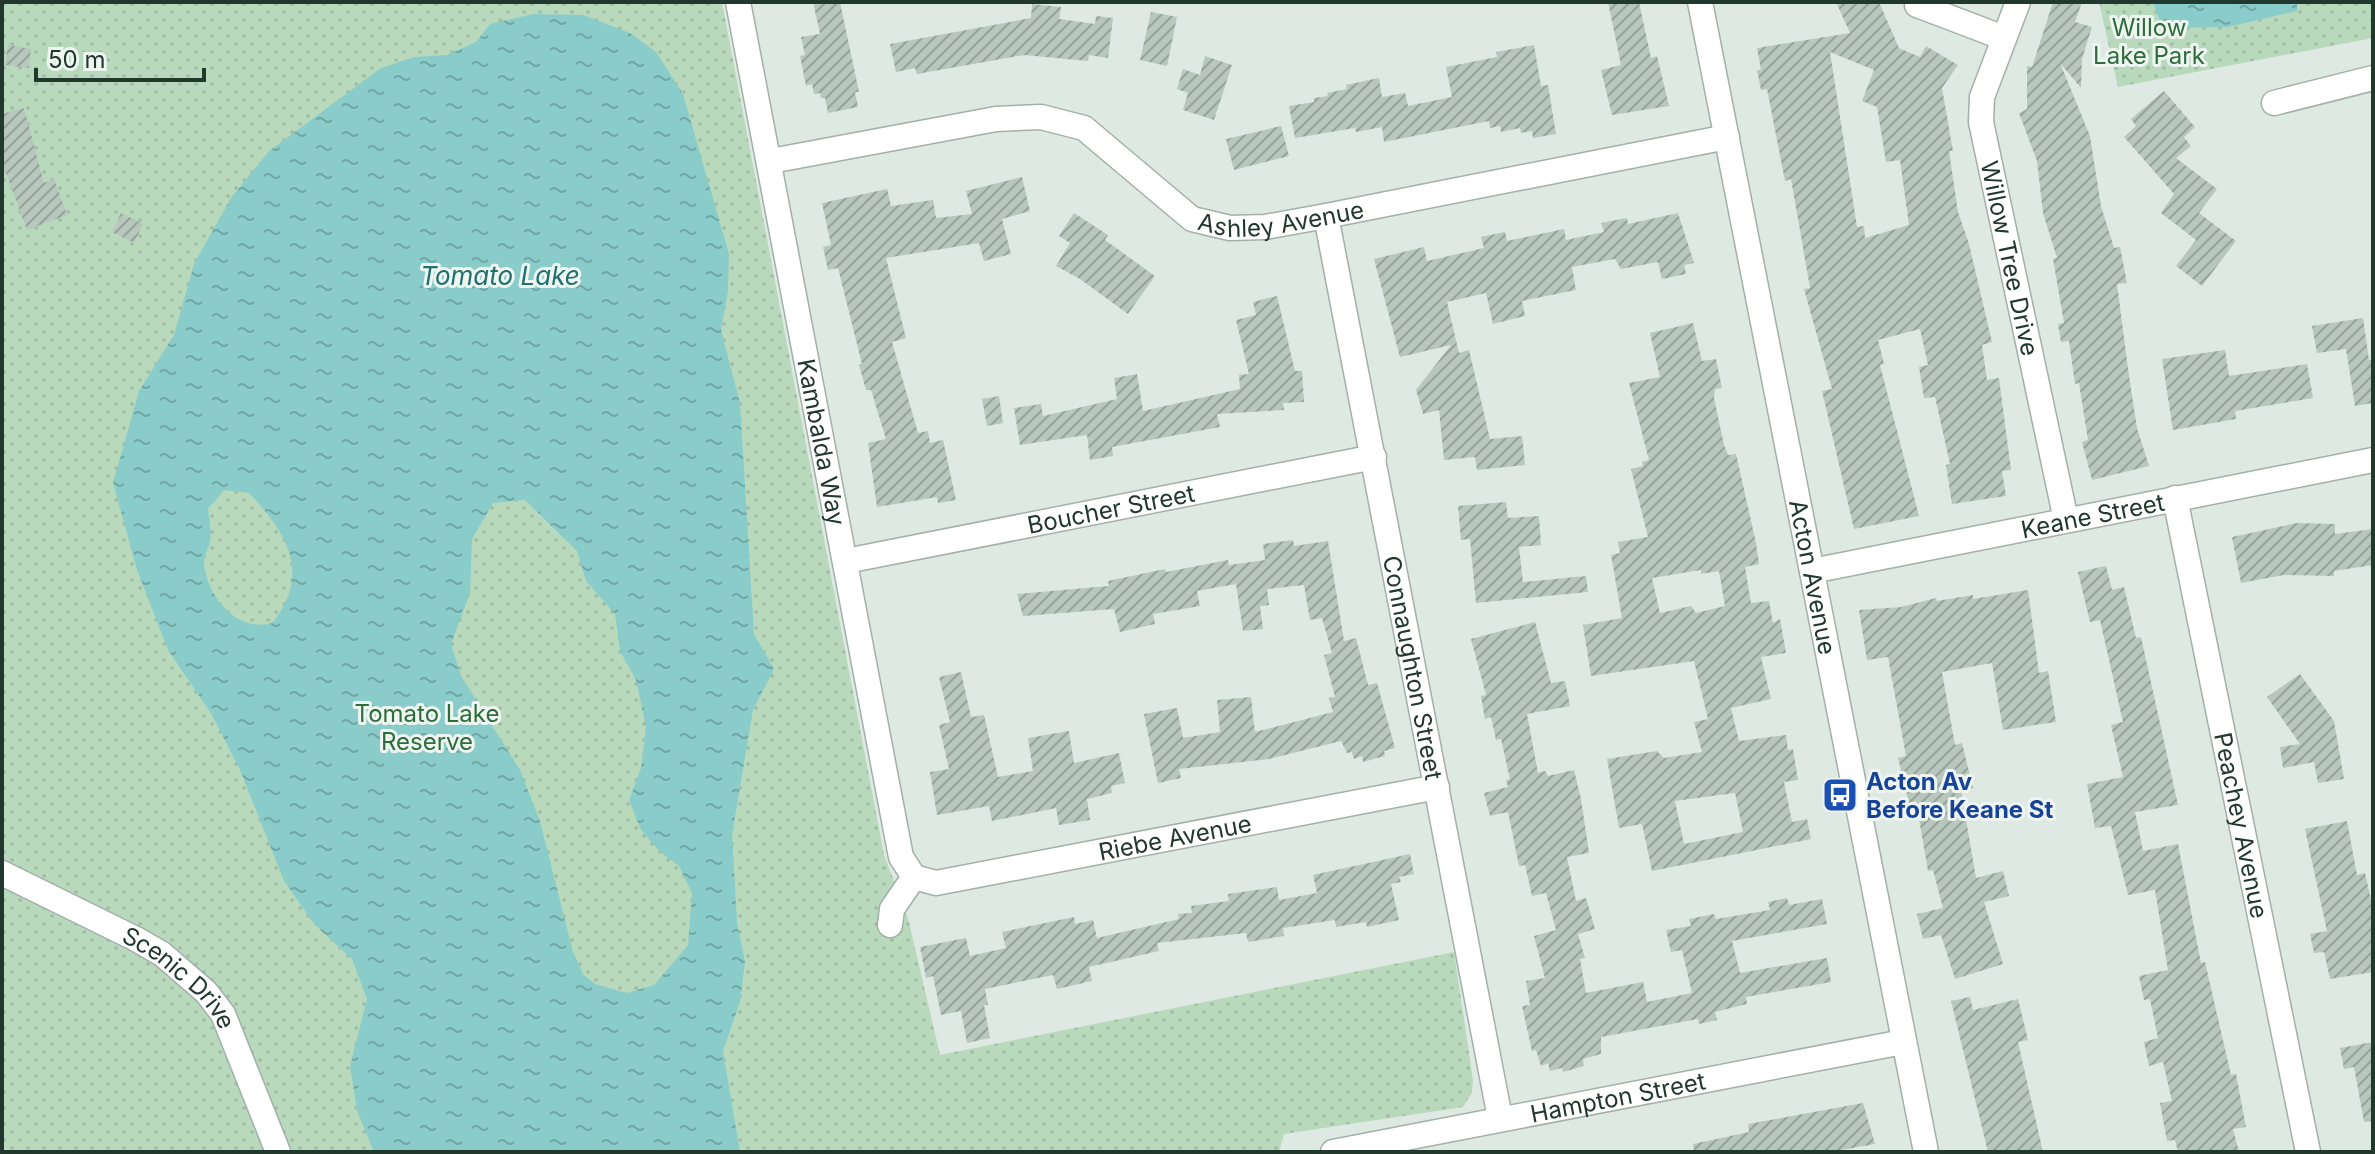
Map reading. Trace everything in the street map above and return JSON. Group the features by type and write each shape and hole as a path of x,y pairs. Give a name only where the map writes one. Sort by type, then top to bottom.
{"street":[{"name":"Kambalda Way","path":"738,2 771,161 901,857 914,877"},
{"name":"Acton Avenue","path":"1700,2 1926,1152"},
{"name":"Willow Tree Drive","path":"2018,2 1982,97 1981,122 2066,520"},
{"path":"1917,5 2004,38"},
{"path":"2274,103 2373,78"},
{"name":"Ashley Avenue","path":"771,161 996,119 1041,117 1084,128 1192,219 1242,228 1326,216 1727,137"},
{"name":"Connaughton Street","path":"1326,216 1500,1118"},
{"name":"Boucher Street","path":"846,561 1374,457"},
{"name":"Keane Street","path":"1812,571 2373,460"},
{"name":"Peachey Avenue","path":"2175,498 2308,1152"},
{"name":"Riebe Avenue","path":"914,877 936,883 1437,787"},
{"name":"Scenic Drive","path":"2,873 149,947 206,992 223,1014 278,1152"},
{"path":"890,925 892,909 914,877"},
{"name":"Hampton Street","path":"1333,1152 1903,1042"}],"green space":[{"name":"Tomato Lake Reserve","path":"2,2 722,2 884,855 908,918 940,1055 1454,952 1473,1080 1472,1093 1463,1107 1284,1134 1279,1152 2,1152"},
{"name":"Willow Lake Park","path":"2099,2 2373,2 2373,38 2118,87"}],"water":[{"path":"2153,2 2297,2 2297,11 2228,27 2162,28"},
{"name":"Tomato Lake","path":"533,14 583,15 630,33 656,52 683,94 729,254 728,291 721,330 740,403 754,634 774,669 753,710 732,835 737,922 745,962 740,1002 723,1051 740,1152 374,1152 357,1111 350,1066 367,999 352,959 314,924 284,881 240,770 212,715 168,650 137,570 113,483 139,391 174,335 194,264 231,198 269,151 381,68 414,57 447,55 476,42 490,24","holes":["224,490 249,493 274,523 290,555 291,588 272,623 259,625 237,618 218,600 207,577 204,562 211,533 208,509","525,500 577,551 586,581 615,614 620,651 636,680 646,727 641,768 629,800 641,830 659,851 679,866 692,893 688,945 654,985 627,993 595,984 583,974 573,952 540,821 520,770 461,676 451,644 470,593 472,539 493,503"]}],"building":[{"path":"813,2 840,2 859,92 855,92 858,107 828,113 825,98 821,98 820,93 814,94 812,84 806,86 800,56 805,55 801,37 820,34"},
{"path":"1608,2 1639,2 1651,58 1657,56 1669,106 1612,115 1601,70 1621,65"},
{"path":"1836,2 1879,2 1899,48 1920,57 1926,46 1958,65 1942,88 1953,151 1949,151 1958,212 1969,244 1992,342 1982,345 1987,380 1999,378 2011,470 2002,471 2006,496 1952,504 1946,465 1950,464 1935,397 1924,398 1919,367 1928,365 1920,329 1878,340 1884,364 1880,365 1919,516 1854,529 1822,391 1832,389 1804,289 1810,288 1791,179 1785,181 1767,89 1761,90 1757,70 1761,70 1757,48 1850,33","holes":["1830,52 1874,70 1862,101 1877,107 1886,162 1900,160 1909,225 1865,238 1864,226 1857,227"]},
{"path":"2053,2 2082,2 2075,22 2092,27 2082,59 2081,88 2060,63 2090,136 2101,206 2114,248 2120,247 2127,283 2117,284 2129,376 2137,428 2149,466 2092,480 2082,442 2088,440 2079,383 2075,384 2069,341 2061,342 2058,324 2064,323 2053,259 2057,258 2043,213 2037,161 2019,113 2027,109 2027,66 2032,67"},
{"path":"1032,4 1061,7 1059,19 1095,24 1096,16 1113,18 1108,58 1089,55 1088,61 1024,55 917,74 915,68 896,72 890,44 1031,18"},
{"path":"1151,12 1177,17 1167,66 1140,60"},
{"path":"8,45 31,49 29,68 5,65"},
{"path":"1534,45 1541,86 1548,85 1556,134 1533,138 1532,131 1521,133 1520,128 1501,132 1500,126 1490,128 1489,121 1384,142 1382,127 1295,138 1289,106 1314,102 1314,98 1347,89 1346,85 1379,78 1382,97 1405,93 1408,106 1452,97 1446,67 1497,57 1496,52"},
{"path":"1205,56 1232,65 1214,120 1183,110 1188,93 1177,89 1183,69 1200,75"},
{"path":"2164,91 2195,127 2184,137 2191,146 2176,158 2217,189 2199,213 2236,241 2202,286 2176,266 2196,240 2161,213 2174,194 2124,137 2136,126 2131,119"},
{"path":"24,108 44,183 54,179 67,215 27,230 6,173 2,174 2,114"},
{"path":"1281,126 1289,156 1234,170 1226,139"},
{"path":"1022,177 1030,211 1002,219 1011,254 984,261 979,243 886,258 906,338 892,342 918,433 928,431 930,443 943,440 956,500 938,503 937,497 877,507 868,443 886,439 871,390 866,390 838,268 828,270 823,247 831,245 822,203 887,189 891,206 933,200 936,218 972,214 966,191"},
{"path":"121,213 143,224 134,243 112,232"},
{"path":"1074,213 1108,235 1105,240 1155,276 1128,314 1080,279 1056,266 1070,243 1059,236"},
{"path":"1678,213 1694,263 1684,265 1686,274 1662,279 1658,262 1621,269 1615,259 1572,267 1576,290 1522,301 1525,316 1493,324 1486,293 1447,302 1459,353 1469,350 1490,439 1522,436 1525,465 1477,470 1475,457 1444,460 1439,410 1423,414 1416,390 1451,345 1400,357 1374,259 1424,247 1427,261 1484,248 1481,237 1505,232 1507,241 1564,229 1566,240 1604,232 1601,223 1627,218 1628,224"},
{"path":"1277,296 1295,371 1302,371 1304,402 1283,403 1284,410 1217,414 1220,427 1112,447 1113,456 1090,460 1087,435 1020,445 1014,408 1041,404 1043,416 1117,399 1114,378 1137,374 1143,411 1240,389 1239,375 1249,374 1236,320 1256,315 1253,302"},
{"path":"2363,318 2369,360 2373,360 2373,403 2355,406 2346,349 2317,353 2312,326"},
{"path":"1693,323 1702,361 1716,359 1722,388 1715,389 1714,398 1724,445 1728,455 1736,454 1756,543 1759,564 1745,567 1751,603 1769,601 1773,623 1780,619 1786,653 1761,657 1771,699 1731,708 1739,741 1786,735 1788,750 1793,749 1798,780 1784,782 1792,822 1807,819 1811,839 1652,871 1642,824 1619,828 1607,759 1657,751 1664,758 1702,752 1694,722 1708,719 1694,661 1591,676 1583,625 1622,618 1611,555 1620,553 1618,542 1648,537 1631,469 1643,466 1642,462 1649,460 1629,383 1660,377 1650,333","holes":["1701,570 1701,574 1719,571 1725,606 1696,613 1691,606 1660,613 1652,578","1735,793 1743,832 1684,844 1675,801"]},
{"path":"2225,350 2229,376 2307,364 2313,398 2235,411 2236,419 2173,430 2162,359"},
{"path":"999,396 1003,423 987,426 982,399"},
{"path":"1506,502 1508,518 1539,516 1541,545 1519,547 1523,582 1586,576 1588,592 1476,603 1470,539 1461,540 1458,506"},
{"path":"2297,523 2335,524 2335,534 2373,529 2373,565 2334,571 2334,576 2284,575 2241,583 2232,537"},
{"path":"1293,540 1294,546 1328,541 1344,641 1356,638 1368,685 1377,683 1395,748 1384,751 1385,756 1363,762 1362,756 1354,759 1352,752 1347,753 1341,741 1269,759 1179,769 1181,778 1158,783 1144,714 1177,708 1183,738 1220,732 1217,700 1251,697 1255,732 1333,712 1329,698 1335,697 1324,655 1332,653 1322,618 1310,620 1304,585 1267,589 1269,605 1260,606 1263,629 1243,631 1236,584 1197,591 1200,606 1153,614 1155,624 1120,632 1114,609 1023,616 1017,594 1109,586 1108,581 1228,560 1229,565 1265,560 1263,544"},
{"path":"2106,566 2112,590 2124,587 2136,638 2141,637 2178,805 2135,812 2143,851 2178,844 2201,963 2205,962 2231,1075 2236,1074 2246,1127 2233,1129 2239,1152 2178,1152 2175,1140 2167,1141 2160,1103 2172,1101 2163,1062 2149,1066 2144,1042 2158,1038 2150,999 2144,1000 2139,976 2168,970 2155,890 2128,895 2111,826 2095,828 2087,784 2123,777 2111,725 2123,722 2100,620 2090,622 2078,572"},
{"path":"2028,590 2039,673 2048,671 2056,722 2003,730 1992,663 1942,672 1955,745 1962,743 1973,788 1961,790 1976,878 2003,871 2009,896 1984,902 2003,964 1955,979 1941,935 1923,939 1917,914 1943,908 1933,870 1928,871 1916,801 1909,803 1898,758 1906,756 1888,657 1867,660 1859,610 1901,607 1936,598 1937,601 1973,595 1973,599"},
{"path":"1535,622 1551,683 1565,681 1570,706 1527,714 1538,773 1545,771 1548,776 1574,770 1581,799 1589,853 1567,857 1576,901 1586,898 1595,929 1578,934 1585,958 1580,959 1586,993 1643,982 1647,1002 1692,993 1682,950 1671,952 1666,930 1691,926 1689,919 1714,914 1716,919 1770,910 1768,902 1787,898 1789,905 1822,899 1827,924 1732,941 1740,973 1827,958 1831,982 1746,997 1747,1004 1715,1012 1717,1020 1699,1024 1698,1019 1601,1037 1601,1054 1583,1059 1584,1066 1563,1072 1562,1068 1550,1071 1548,1063 1541,1066 1536,1050 1532,1051 1522,1006 1530,1005 1526,981 1545,978 1534,936 1556,930 1546,893 1532,896 1525,865 1519,866 1508,812 1490,816 1484,793 1508,787 1506,780 1510,779 1501,739 1496,740 1491,717 1485,719 1481,696 1486,695 1471,639"},
{"path":"961,672 971,717 984,715 998,777 1033,771 1028,738 1069,731 1074,763 1119,753 1125,783 1111,786 1112,793 1087,799 1090,820 1059,825 1056,808 992,821 989,806 937,815 930,772 949,769 939,725 950,722 939,677"},
{"path":"2300,674 2334,721 2344,779 2318,783 2314,762 2283,768 2280,747 2300,744 2267,697"},
{"path":"2347,821 2357,875 2365,873 2373,909 2373,972 2330,979 2324,952 2314,953 2310,934 2327,931 2305,829"},
{"path":"1410,854 1414,874 1399,877 1401,882 1391,884 1399,920 1367,927 1366,922 1336,927 1335,920 1283,928 1284,936 1248,942 1246,933 1157,943 1159,951 1089,967 1092,981 1057,989 1053,975 985,989 988,1005 984,1005 990,1038 967,1043 961,1011 941,1015 933,976 926,978 920,947 966,938 970,956 1006,948 1002,932 1074,917 1075,924 1093,920 1097,938 1179,919 1178,914 1192,913 1191,906 1229,901 1228,894 1277,887 1279,900 1317,893 1313,875"},
{"path":"1970,997 1973,1010 2018,999 2028,1040 2018,1042 2043,1152 1988,1152 1951,1001"},
{"path":"2373,1042 2373,1121 2364,1122 2354,1067 2344,1069 2340,1048"},
{"path":"1863,1103 1875,1144 1830,1152 1694,1152 1693,1144 1749,1132 1748,1124"}],"place":[{"name":"Acton Av Before Keane St","path":"1840,795"}]}
